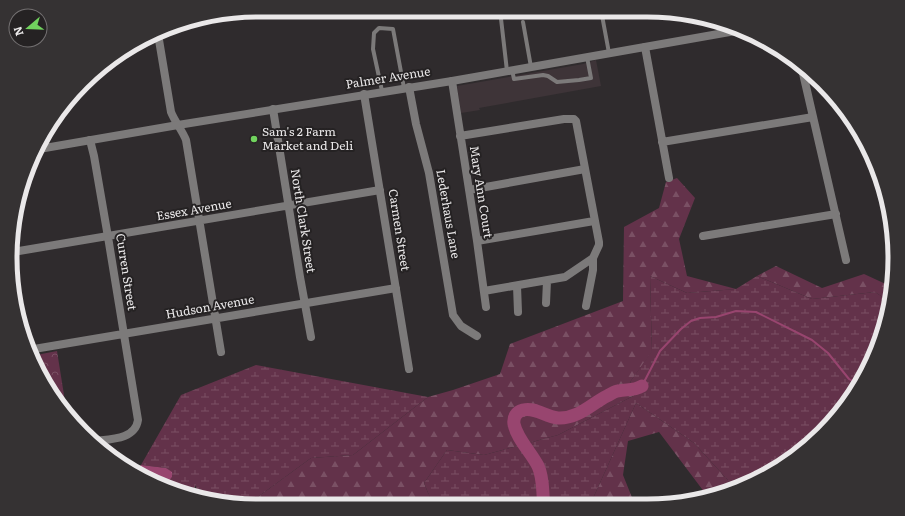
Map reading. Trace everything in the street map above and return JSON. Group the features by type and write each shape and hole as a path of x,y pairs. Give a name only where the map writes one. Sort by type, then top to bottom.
{"street":[{"name":"Palmer Avenue","path":"43,148 531,67 730,32"},
{"path":"159,38 171,112 186,140 221,352"},
{"path":"645,47 669,178"},
{"path":"803,75 846,260"},
{"name":"Mary Ann Court","path":"452,80 486,307"},
{"name":"Lederhaus Lane","path":"406,87 429,173 453,315 460,326 476,336"},
{"name":"Carmen Street","path":"364,94 409,369"},
{"name":"North Clark Street","path":"273,109 311,337"},
{"path":"662,142 813,117"},
{"path":"460,136 564,119 574,120 578,127 598,245 593,258 593,270 586,306"},
{"name":"Curren Street","path":"90,140 137,409 137,425 131,433 116,438 100,440"},
{"path":"469,190 585,169"},
{"name":"Essex Avenue","path":"17,251 380,190"},
{"path":"703,236 836,214"},
{"path":"477,241 594,220"},
{"path":"484,291 565,277 593,258"},
{"path":"546,303 547,281"},
{"path":"517,286 518,312"},
{"name":"Hudson Avenue","path":"35,349 396,288"}],"lane":[{"path":"501,17 510,70 514,80 542,75 548,76 557,82 591,78 587,57"},
{"path":"602,17 609,53"},
{"path":"523,22 531,67"},
{"path":"382,91 373,49 374,33 379,28 393,29 406,87"},
{"path":"540,65 542,75"}],"shaded area":[{"path":"596,60 601,86 479,108 480,110 461,113 457,86 583,64"}],"green space":[{"path":"677,178 695,198 679,239 687,276 736,289 687,293 650,276 652,352 630,382 637,394 558,435 484,455 447,450 424,483 431,499 255,499 311,458 353,455 428,397 500,374 510,344 623,301 624,227 659,208 666,182"},
{"path":"776,266 822,288 864,274 886,284 886,289 884,298 875,292 812,299 757,276"},
{"path":"650,276 687,293 736,289 757,276 812,299 875,292 884,298 880,320 870,350 856,378 838,405 806,439 794,449 768,467 739,481 731,484 694,443 636,403 593,499 431,499 424,483 447,450 484,455 558,435 637,394 630,382 652,351"},
{"path":"57,351 65,402 49,378 37,355"},
{"path":"256,365 428,397 353,455 311,458 255,499 227,497 197,491 196,485 193,490 168,482 172,477 166,468 141,465 181,395"},
{"path":"636,403 694,443 731,484 704,492 659,432 628,441 623,475 633,499 593,499"}],"water":[{"path":"141,465 166,468 172,472 172,477 168,482 139,468"}],"waterway":[{"path":"642,386 660,351 681,329 691,321 700,318 716,317 736,311 756,312 812,340 828,353 849,379 854,382"},
{"path":"544,499 540,471 521,440 514,424 517,413 528,409 553,417 565,418 578,414 601,399 616,392 639,388 642,386"}],"place":[{"name":"Sam's 2 Farm Market and Deli","path":"254,139"}]}
